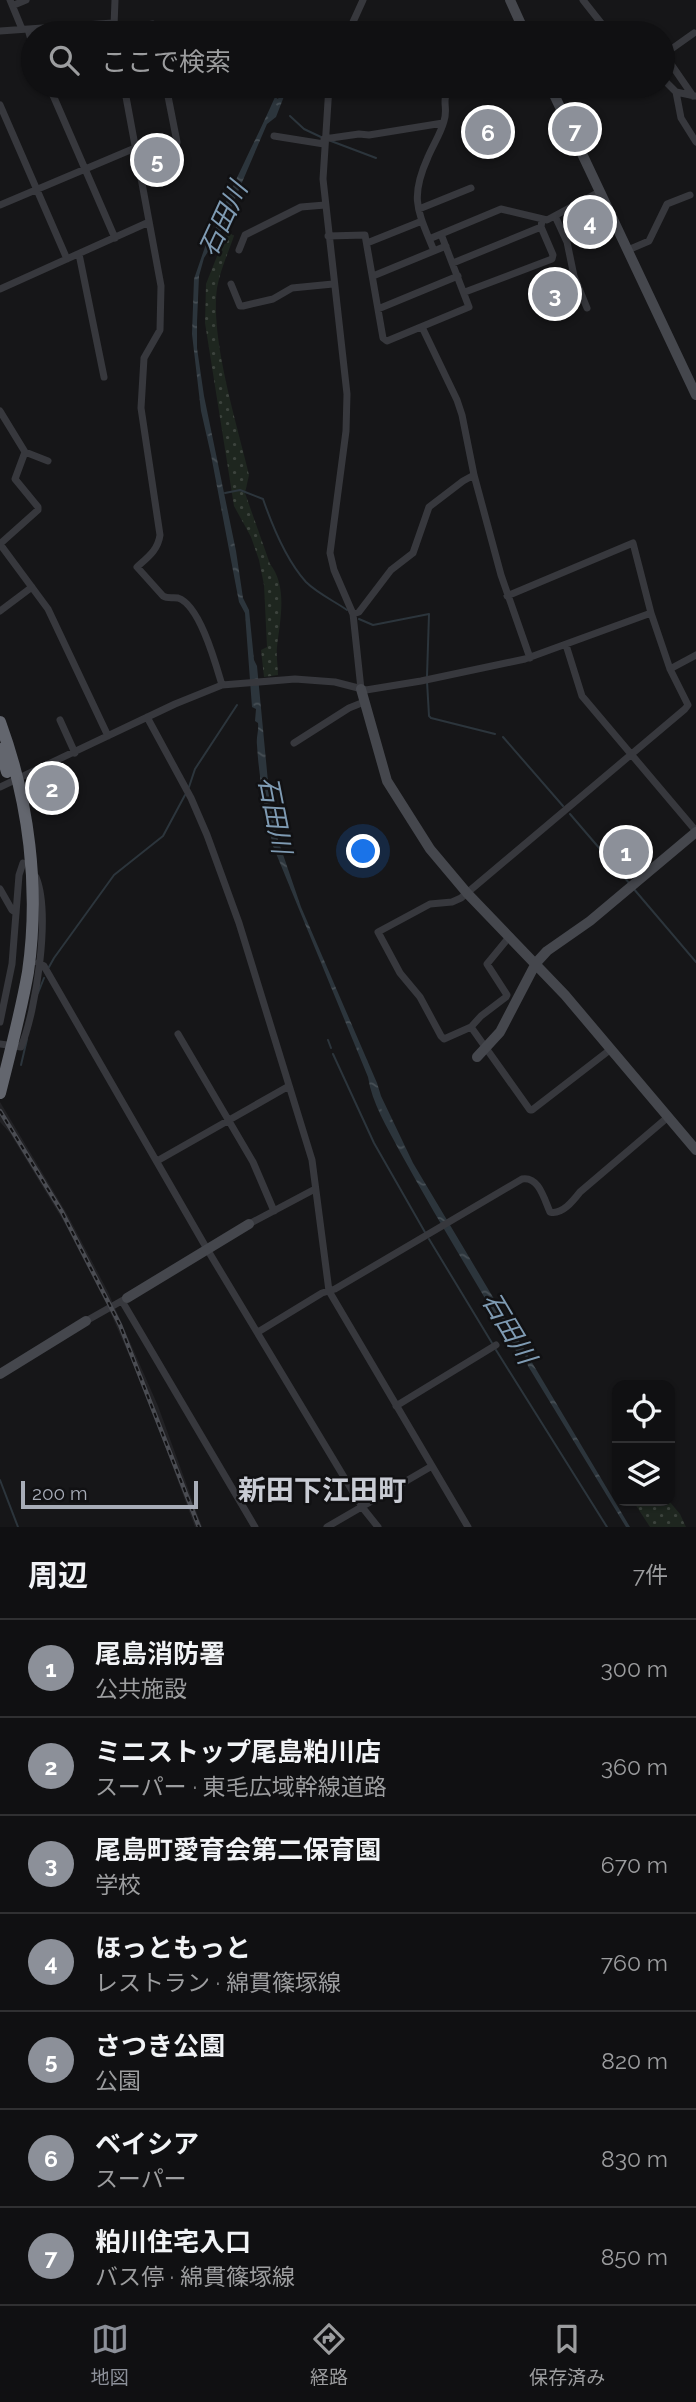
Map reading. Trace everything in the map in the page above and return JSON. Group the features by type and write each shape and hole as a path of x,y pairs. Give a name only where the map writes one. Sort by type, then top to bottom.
{"highway":[{"path":"0,722 27,865 30,956 0,1059"},
{"path":"0,749 10,783"},
{"path":"0,1093 15,1013"}],"street":[{"path":"21,21 12,3 26,0"},
{"path":"115,21 116,0"},
{"path":"353,21 363,0"},
{"path":"510,0 520,21"},
{"path":"583,0 600,21"},
{"path":"0,31 21,29"},
{"path":"675,46 694,33"},
{"path":"675,69 694,92"},
{"path":"694,92 676,92 681,118 696,142"},
{"path":"54,98 115,239"},
{"path":"126,98 162,303 160,330 144,358 141,408 160,535 159,544 137,567 163,596 177,598 186,604 209,640 222,685"},
{"path":"168,98 177,142"},
{"path":"328,98 324,141 325,205 347,386 347,407 330,553 334,570 353,614 361,689 382,765 393,791 430,849 467,893 537,963 696,1150"},
{"path":"435,251 422,221 416,191 423,167 443,123 443,98"},
{"path":"556,98 696,395"},
{"path":"0,105 66,259"},
{"path":"274,136 324,141 443,123"},
{"path":"0,205 135,148"},
{"path":"419,209 471,188"},
{"path":"453,263 542,223 599,192"},
{"path":"628,250 649,241 667,204 690,195"},
{"path":"239,250 246,235 301,207 325,205"},
{"path":"429,239 501,209 542,223"},
{"path":"555,216 567,242 575,276 587,308"},
{"path":"367,243 422,221"},
{"path":"0,289 149,222"},
{"path":"465,292 552,258 542,223"},
{"path":"328,236 366,236 385,341 470,307 441,234"},
{"path":"373,276 446,246"},
{"path":"79,254 104,377"},
{"path":"378,309 458,276"},
{"path":"231,284 240,306 243,306 273,299 292,288 334,284"},
{"path":"422,327 457,400 507,596 530,658"},
{"path":"0,411 25,452 48,461"},
{"path":"25,452 15,479 38,510 0,544 48,609 108,736"},
{"path":"353,614 359,612 391,570 413,553 429,507 474,475"},
{"path":"507,596 633,543 651,613 670,669 688,706 467,893 453,902 426,906 378,932 400,973 420,997 444,1039 471,1027 506,997 487,964 510,936"},
{"path":"0,611 32,587"},
{"path":"10,783 147,717 222,685 283,679 335,682 366,690 427,680 530,658 651,613"},
{"path":"477,1057 510,1015 537,963 547,951 590,921 696,832 582,696 566,645"},
{"path":"670,669 696,654"},
{"path":"294,743 349,708 364,702"},
{"path":"147,717 191,798 239,923 312,1160 329,1291 468,1527"},
{"path":"60,720 75,753"},
{"path":"0,1022 12,964 19,875 27,865 41,898 38,963 22,1046 19,1048 0,1044"},
{"path":"0,889 16,913"},
{"path":"38,963 44,966 207,1249 362,1507 378,1527"},
{"path":"471,1027 530,1110 611,1049"},
{"path":"178,1034 253,1162 274,1211"},
{"path":"157,1161 289,1086"},
{"path":"258,1332 525,1178 534,1181 550,1212 556,1213 570,1204 580,1192 668,1117"},
{"path":"0,1374 249,1224 315,1189"},
{"path":"125,1299 255,1527"},
{"path":"397,1406 496,1345"},
{"path":"327,1527 432,1466"}],"shaded area":[{"path":"173,145 178,175 162,182 161,167 141,170 138,154"},
{"path":"227,231 234,236 218,282 217,332 249,475 245,493 281,593 278,675 264,677 261,650 267,647 264,585 251,537 234,506 205,323 206,284"},
{"path":"0,1102 67,1214 108,1292 158,1406 202,1527 195,1527 143,1387 108,1307 64,1222 10,1133 0,1122"},
{"path":"636,1506 673,1506 686,1527 650,1527"}],"water":[{"name":"石田川","path":"276,98 283,98 276,117 267,124 222,229 204,258 199,276 197,322 197,348 204,396 243,598 249,610 270,803 276,834 301,907 381,1096 413,1163 612,1497 612,1504 528,1366 525,1355 516,1351 513,1338 500,1316 493,1312 385,1124 273,846 259,770 258,723 255,721 256,709 252,707 245,613 239,602 201,411 192,334 194,279 206,244 212,238 234,183"},
{"path":"613,1506 617,1506 630,1527 626,1527"}],"waterway":[{"path":"290,116 304,129 323,138"},
{"path":"331,141 376,158"},
{"path":"225,493 240,490 263,499 281,542 299,573 315,590 347,610"},
{"path":"359,619 373,625 429,614 427,676"},
{"path":"427,681 431,718 495,734"},
{"path":"189,787 195,769 237,705"},
{"path":"503,737 563,806"},
{"path":"49,967 114,875 163,836 185,795"},
{"path":"570,814 630,884"},
{"path":"633,888 696,962"},
{"path":"38,993 44,978"},
{"path":"21,1065 27,1039"},
{"path":"328,1040 331,1048"},
{"path":"333,1054 374,1143 426,1234"},
{"name":"石田川","path":"429,1239 492,1343"},
{"name":"石田川","path":"496,1350 607,1527"},
{"path":"0,1480 18,1527"}],"railway":[{"path":"0,1111 62,1212 120,1325 199,1527"}],"place":[{"name":"粕川住宅入口","path":"575,129"},
{"name":"ベイシア","path":"488,132"},
{"name":"さつき公園","path":"157,160"},
{"name":"ほっともっと","path":"590,222"},
{"name":"尾島町愛育会第二保育園","path":"555,294"},
{"name":"ミニストップ尾島粕川店","path":"52,788"},
{"name":"尾島消防署","path":"626,852"}],"district":[{"name":"新田下江田町","path":"322,1490"}]}
